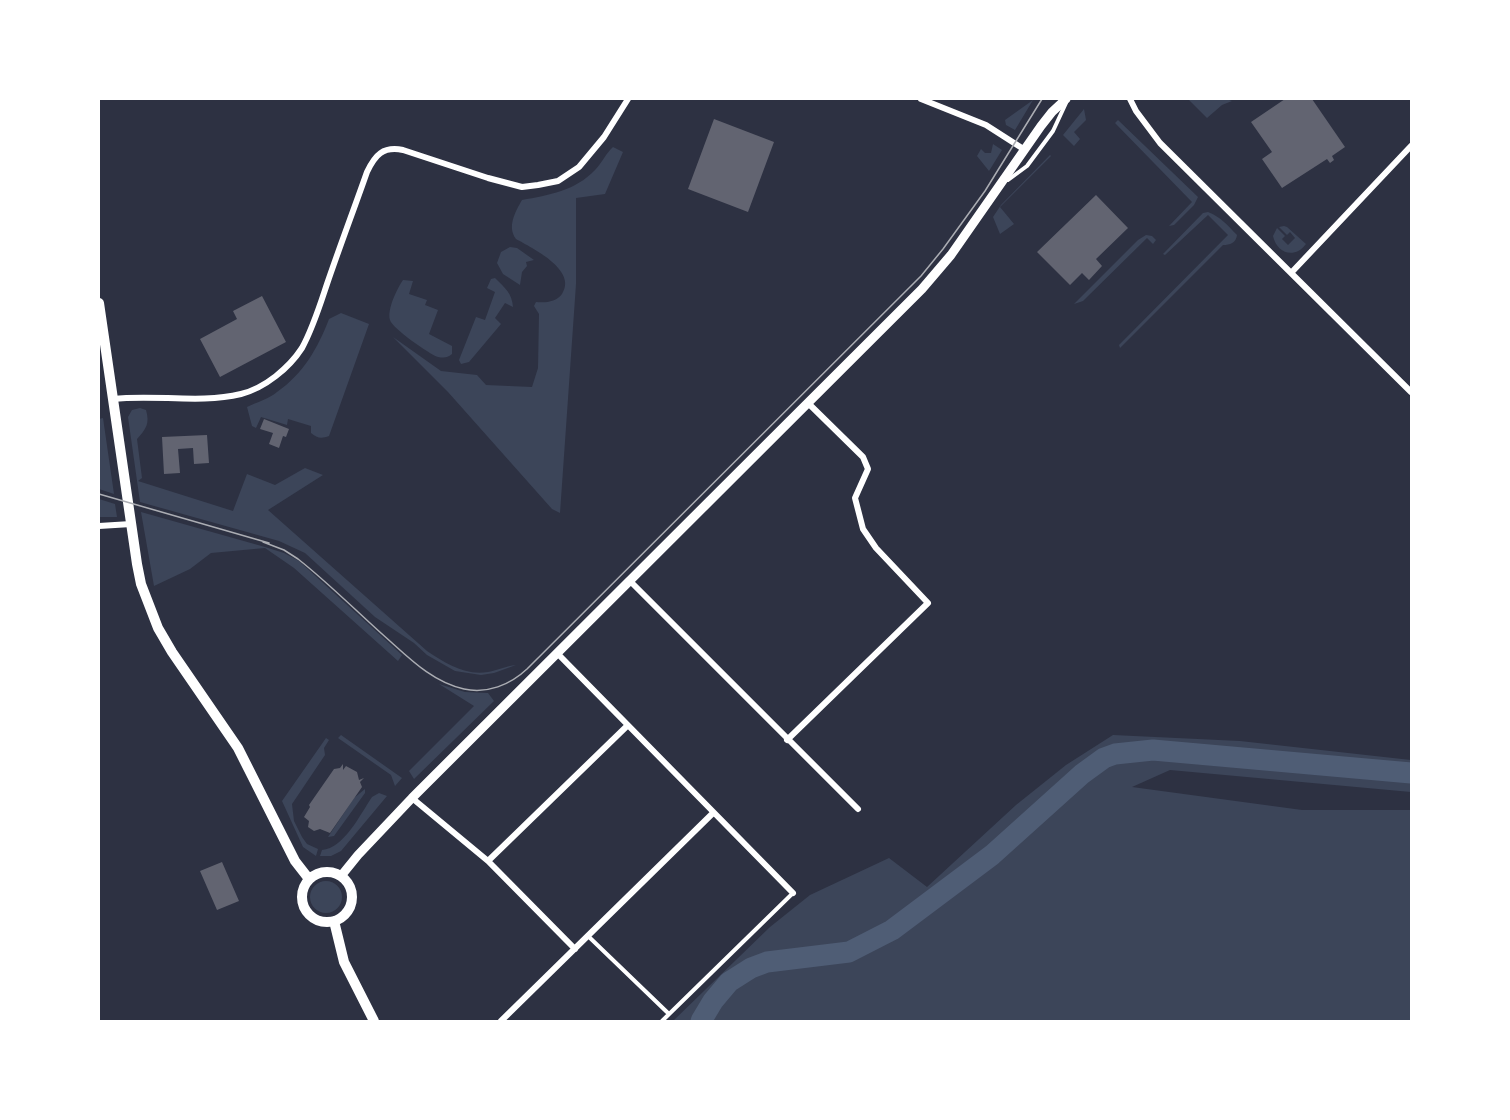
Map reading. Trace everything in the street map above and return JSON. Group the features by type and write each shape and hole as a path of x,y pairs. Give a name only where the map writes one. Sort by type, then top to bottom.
{"main road":[{"path":"341,876 412,798 933,278 1052,112 1067,99"},
{"path":"99,303 141,584 158,628 238,748 295,861 309,879"},
{"path":"325,872 341,876 351,889 350,905 341,918 334,921 317,920 305,909 302,894 309,879 325,872"},
{"path":"334,921 344,962 374,1021"}],"street":[{"path":"113,399 133,397 220,398 243,393 270,380 294,359 308,334 367,171 375,157 381,152 395,148 522,187 558,181 579,167 604,137 628,99"},
{"path":"921,99 986,125 1025,150"},
{"path":"1130,99 1136,111 1160,143 1411,392"},
{"path":"1291,273 1411,146"},
{"path":"787,740 928,603 876,548 863,529 855,498 868,469 863,457 808,403"},
{"path":"99,526 131,524"},
{"path":"629,580 858,809"},
{"path":"556,653 793,893"},
{"path":"488,861 627,726"},
{"path":"412,798 488,861 575,949"},
{"path":"501,1021 713,813"}],"lane":[{"path":"1000,185 1027,166 1053,131 1067,99"},
{"path":"662,1021 793,893"},
{"path":"588,936 669,1014"}],"shaded area":[{"path":"1188,99 1232,101 1222,105 1207,118"},
{"path":"1033,100 1015,130 1006,125 1005,120"},
{"path":"1084,109 1086,120 1074,132 1080,139 1074,146 1063,135"},
{"path":"1118,120 1198,197 1194,205 1174,225 1169,226 1192,202 1115,123"},
{"path":"993,144 1002,150 989,171 977,156 981,149 985,153 991,153"},
{"path":"613,147 623,152 605,194 576,198 576,284 560,513 552,509 448,392 393,337 441,371 477,375 486,385 532,387 538,368 539,314 534,306 536,302 557,299 562,294 565,285 559,268 542,254 516,239 512,230 515,214 522,200 552,194 579,183 595,170"},
{"path":"1050,155 1000,207 1014,224 1000,234 993,217 1001,205"},
{"path":"1208,212 1221,219 1237,235 1234,242 1223,245 1120,348 1119,345 1228,235 1208,215 1165,255 1163,254 1203,213"},
{"path":"1284,226 1306,244 1302,249 1292,253 1278,247 1273,236 1277,228 1285,236 1282,239 1288,245 1295,238 1290,232 1287,235 1279,227"},
{"path":"1146,235 1156,240 1153,244 1147,238 1083,301 1074,304 1138,240"},
{"path":"510,247 517,248 534,260 526,262 527,266 522,272 520,285 503,274 497,263 501,252"},
{"path":"495,278 510,294 513,307 505,303 495,318 501,324 469,362 461,364 459,360 476,317 485,320 495,292 487,288 491,279"},
{"path":"403,280 413,281 409,294 427,300 425,305 438,310 429,334 452,346 452,354 442,358 433,355 392,324 389,315 391,305"},
{"path":"341,313 369,324 329,436 317,437 311,433 311,426 288,419 287,425 261,417 256,428 252,426 247,407 267,399 295,377 315,350 329,319"},
{"path":"140,408 146,410 148,419 145,429 137,439 142,478 138,481 233,511 247,474 275,485 305,468 323,475 268,510 434,656 456,668 480,673 516,665 481,675 455,671 427,655 414,643 375,617 305,553 279,541 140,502 128,417 132,410"},
{"path":"103,418 114,494 99,489 99,419"},
{"path":"99,499 115,504 117,517 99,517"},
{"path":"141,512 265,547 299,561 402,655 398,661 294,568 265,548 211,553 190,569 154,586"},
{"path":"439,684 465,692 488,693 494,701 414,779 409,771 474,706"},
{"path":"341,735 402,778 395,786 391,775 338,738"},
{"path":"1113,735 1240,741 1411,760 1411,792 1170,770 1132,787 1302,810 1411,810 1411,1021 673,1021 770,927 810,895 889,858 927,887 1016,805 1066,765"},
{"path":"326,738 329,740 324,748 325,755 292,804 294,821 307,844 318,849 316,856 303,847 282,801"},
{"path":"365,789 365,793 334,836 328,837 354,798"},
{"path":"379,793 387,796 341,851 331,856 320,856 322,850 330,848 344,837 372,797"},
{"path":"326,881 337,886 342,897 337,908 326,913 315,908 310,897 315,886"}],"building":[{"path":"1285,99 1312,99 1345,147 1332,156 1334,160 1330,163 1327,159 1282,188 1262,159 1272,152 1251,122"},
{"path":"714,119 774,142 748,212 688,189"},
{"path":"1096,195 1128,228 1096,259 1102,266 1089,280 1082,273 1070,285 1037,252"},
{"path":"262,296 286,342 220,377 200,339 237,319 233,311"},
{"path":"264,419 289,429 286,437 283,436 279,448 269,444 273,433 260,429"},
{"path":"207,435 209,463 194,464 193,448 178,449 180,473 164,474 162,437"},
{"path":"343,764 343,770 346,766 357,772 359,780 364,778 360,782 362,787 330,833 320,829 314,831 308,827 309,821 304,817 309,805 334,769 340,768"},
{"path":"222,862 239,901 217,910 200,871"}],"waterway":[{"path":"701,1021 713,1001 729,982 751,968 767,962 849,952 892,930 992,855 1082,774 1104,758 1115,754 1153,750 1411,773"}],"tram line":[{"path":"263,542 284,550 298,559 407,657 434,677 453,686 473,690 490,689 506,684 527,669 921,276 985,191 1042,99"},
{"path":"99,494 269,543"}]}
